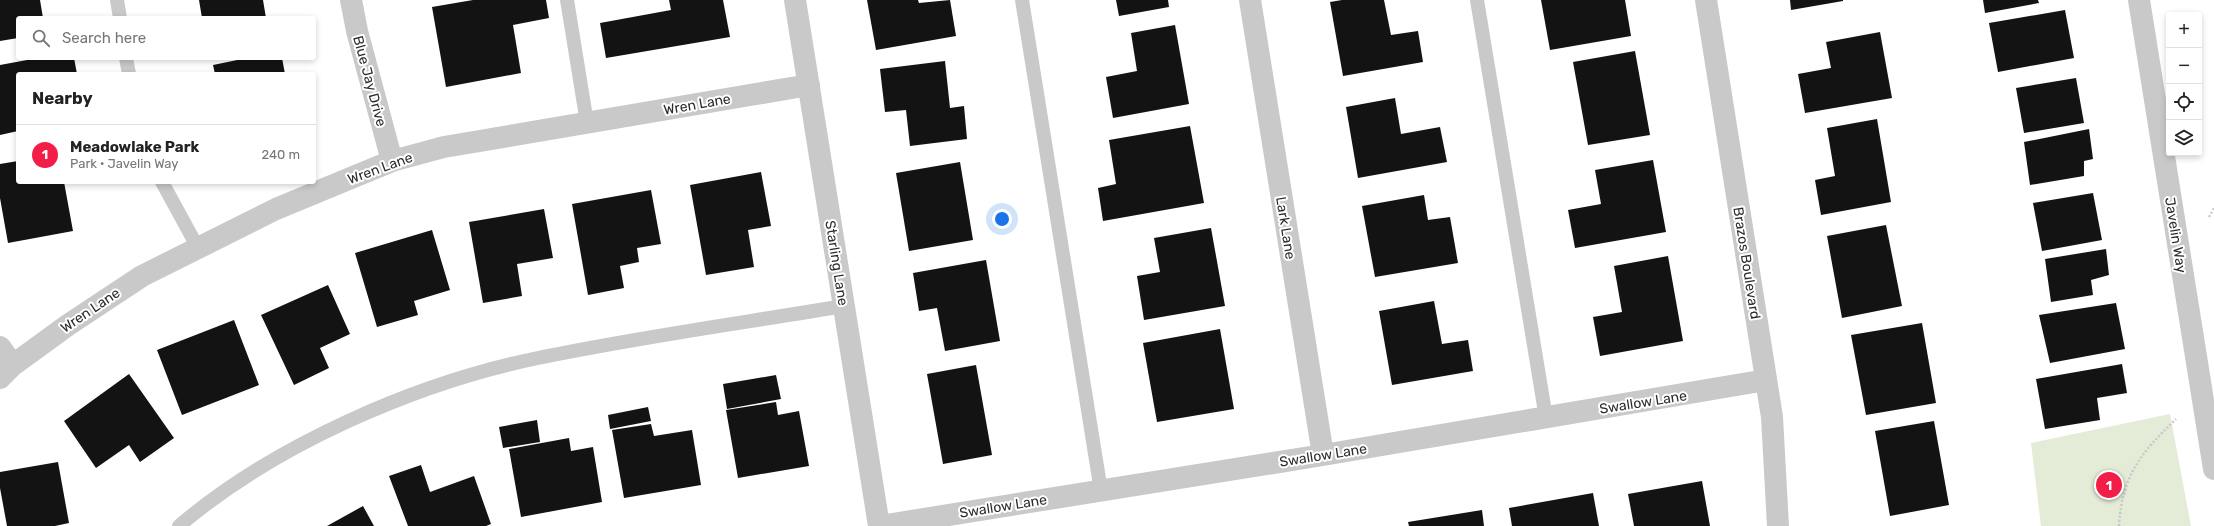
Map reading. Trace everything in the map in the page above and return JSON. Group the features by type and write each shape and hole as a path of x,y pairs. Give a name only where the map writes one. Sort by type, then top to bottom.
{"street":[{"name":"Blue Jay Drive","path":"351,0 357,31 392,161"},
{"name":"Starling Lane","path":"795,0 880,526"},
{"name":"Lark Lane","path":"1250,0 1323,455"},
{"name":"Brazos Boulevard","path":"1706,0 1772,417 1778,526"},
{"name":"Javelin Way","path":"2139,0 2211,424 2214,469"},
{"name":"Wren Lane","path":"7,372 68,325 142,276 276,209 392,161 444,147 809,85"},
{"path":"0,347 7,372"},
{"name":"Swallow Lane","path":"880,526 1323,455 1766,380"}],"lane":[{"path":"117,0 120,16"},
{"path":"567,0 587,123"},
{"path":"1022,0 1102,491"},
{"path":"1477,0 1546,418"},
{"path":"126,60 129,72"},
{"path":"163,184 198,248"},
{"path":"179,526 241,480 314,437 386,404 453,382 537,358 844,306"}],"path":[{"path":"2209,218 2214,208"},
{"path":"2119,526 2121,503 2132,469 2151,444 2176,420"}],"green space":[{"path":"2170,414 2191,526 2041,526 2031,443"}],"building":[{"path":"0,0 40,0 43,16 16,16 16,38 0,41"},
{"path":"199,0 263,0 266,16 202,16"},
{"path":"473,0 546,0 549,18 513,25 521,73 446,87 432,7"},
{"path":"669,0 723,0 730,37 606,58 600,23 671,10"},
{"path":"867,0 918,0 919,3 950,0 956,36 876,50"},
{"path":"1116,0 1168,0 1169,7 1119,16"},
{"path":"1342,0 1384,0 1391,35 1418,31 1423,62 1343,76 1330,2"},
{"path":"1541,0 1625,0 1631,36 1550,50"},
{"path":"1790,0 1843,0 1843,1 1791,10"},
{"path":"1983,0 2038,0 2039,3 1985,13"},
{"path":"2065,10 2074,58 1998,72 1989,23"},
{"path":"1175,25 1189,104 1113,118 1106,77 1137,71 1131,33"},
{"path":"1880,32 1892,98 1805,113 1798,74 1831,68 1826,42"},
{"path":"1635,51 1650,135 1588,145 1573,62"},
{"path":"27,60 74,60 77,72 16,72 16,131 0,135 0,65"},
{"path":"237,60 282,60 285,72 215,72 213,65"},
{"path":"945,61 950,108 964,106 967,139 910,146 906,110 885,112 880,69"},
{"path":"2076,78 2084,123 2024,133 2016,88"},
{"path":"1395,98 1401,134 1440,127 1447,162 1358,178 1346,107"},
{"path":"1877,119 1891,202 1821,215 1815,180 1835,176 1827,128"},
{"path":"1190,126 1204,203 1103,221 1098,188 1116,184 1109,140"},
{"path":"2089,129 2093,159 2084,161 2084,176 2030,185 2024,142"},
{"path":"1653,160 1666,232 1575,248 1568,210 1601,204 1595,170"},
{"path":"16,161 16,184 64,184 73,231 8,243 0,198 0,164"},
{"path":"960,162 973,240 909,251 896,173"},
{"path":"761,172 771,226 748,230 754,267 706,275 690,185"},
{"path":"651,190 661,244 637,248 639,262 620,266 624,288 588,295 572,204"},
{"path":"2093,193 2102,240 2042,251 2033,203"},
{"path":"1424,195 1428,220 1450,217 1458,263 1375,277 1362,206"},
{"path":"544,209 553,258 517,264 522,296 483,303 469,222"},
{"path":"1886,225 1902,306 1842,318 1827,236"},
{"path":"1211,228 1225,306 1144,320 1137,276 1160,272 1154,238"},
{"path":"432,230 450,290 414,301 418,315 377,327 355,253"},
{"path":"2106,249 2109,275 2091,280 2093,295 2051,302 2045,259"},
{"path":"1668,256 1683,341 1600,356 1593,317 1622,312 1614,266"},
{"path":"986,260 1000,341 945,351 937,308 919,311 913,273"},
{"path":"328,285 350,334 320,348 329,368 294,385 261,315"},
{"path":"1434,301 1442,344 1468,340 1473,371 1392,385 1379,311"},
{"path":"2116,303 2125,349 2050,363 2039,315"},
{"path":"234,320 259,385 182,415 157,350"},
{"path":"1922,323 1936,403 1866,415 1851,335"},
{"path":"1220,329 1234,409 1157,422 1143,343"},
{"path":"2122,364 2127,393 2097,398 2100,420 2045,429 2036,379"},
{"path":"976,365 992,455 943,464 927,374"},
{"path":"129,374 174,438 140,462 129,445 96,468 64,421"},
{"path":"776,375 781,399 727,409 723,384"},
{"path":"776,402 778,415 799,411 809,466 738,478 726,410"},
{"path":"648,407 651,421 610,429 608,415"},
{"path":"537,420 540,442 503,448 499,427"},
{"path":"1934,421 1949,505 1890,516 1875,431"},
{"path":"651,424 654,436 692,430 701,485 624,498 612,430"},
{"path":"569,438 571,451 593,447 602,502 521,517 509,449"},
{"path":"58,462 69,523 55,526 7,526 0,488 0,472"},
{"path":"421,465 430,492 474,476 491,524 486,526 408,526 389,476"},
{"path":"1702,481 1710,526 1634,526 1628,494"},
{"path":"1593,493 1599,526 1512,526 1509,508"},
{"path":"363,506 374,526 327,526"},
{"path":"1482,510 1484,526 1409,526 1408,522"}],"place":[{"name":"Meadowlake Park","path":"2109,485"}]}
